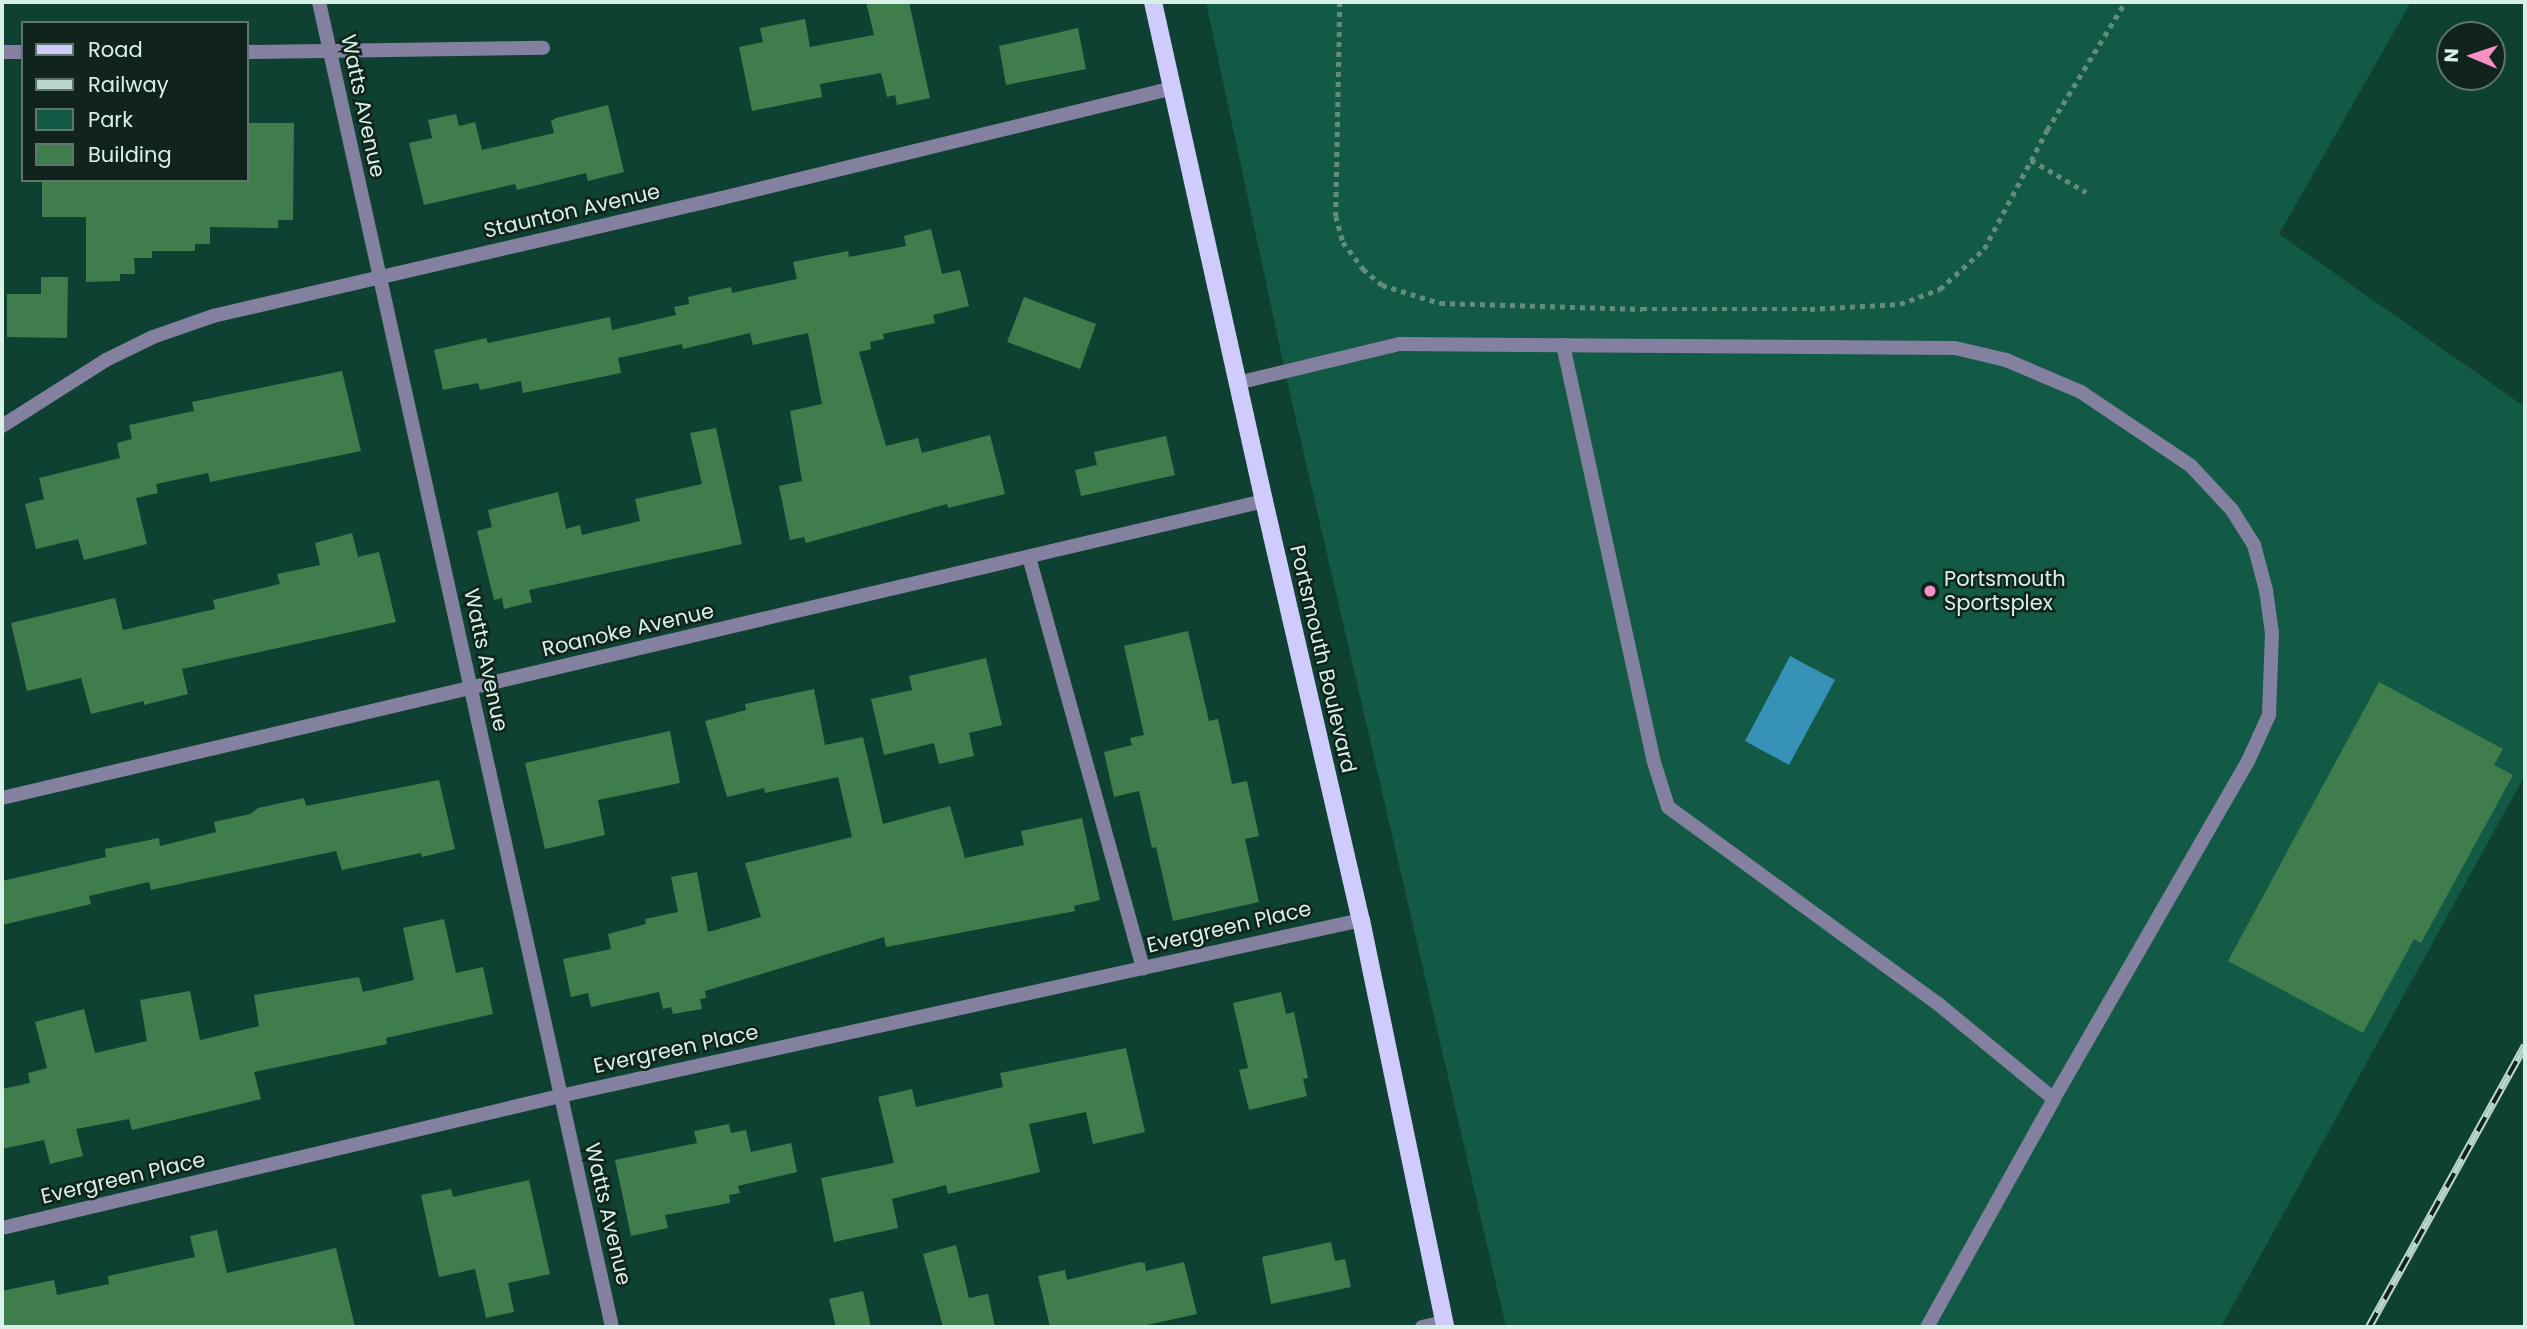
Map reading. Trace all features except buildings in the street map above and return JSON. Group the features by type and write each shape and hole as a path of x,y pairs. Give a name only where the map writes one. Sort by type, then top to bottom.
{"main road":[{"name":"Portsmouth Boulevard","path":"1153,2 1237,383 1361,920 1445,1325"}],"street":[{"name":"Watts Avenue","path":"319,2 612,1327"},
{"path":"248,51 543,48"},
{"path":"2,52 21,52"},
{"name":"Staunton Avenue","path":"2,426 106,360 153,337 213,316 722,198 1173,88"},
{"path":"1237,383 1399,344 1955,348 2006,360 2081,392 2191,466 2232,510 2254,545 2272,633 2269,715 2248,761 1927,1327"},
{"path":"1563,345 1653,759 1668,807 1937,1003 2054,1099"},
{"name":"Roanoke Avenue","path":"2,798 1264,501"},
{"path":"1029,557 1143,968"},
{"name":"Evergreen Place","path":"2,1228 560,1097 1361,920"},
{"path":"1422,1327 1445,1325"}],"path":[{"path":"1340,2 1336,216 1343,242 1363,269 1382,285 1440,303 1642,309 1810,309 1900,304 1940,289 1984,249 2031,160 2125,2"},
{"path":"2031,160 2086,192"}],"green space":[{"name":"Portsmouth Sportsplex","path":"1206,2 2411,2 2279,234 2525,407 2525,775 2221,1327 1506,1327 1290,394"}],"water":[{"path":"1790,656 1835,680 1789,765 1745,741"}],"railway":[{"path":"2369,1327 2525,1045"}],"place":[{"name":"Portsmouth Sportsplex","path":"1930,591"}]}
